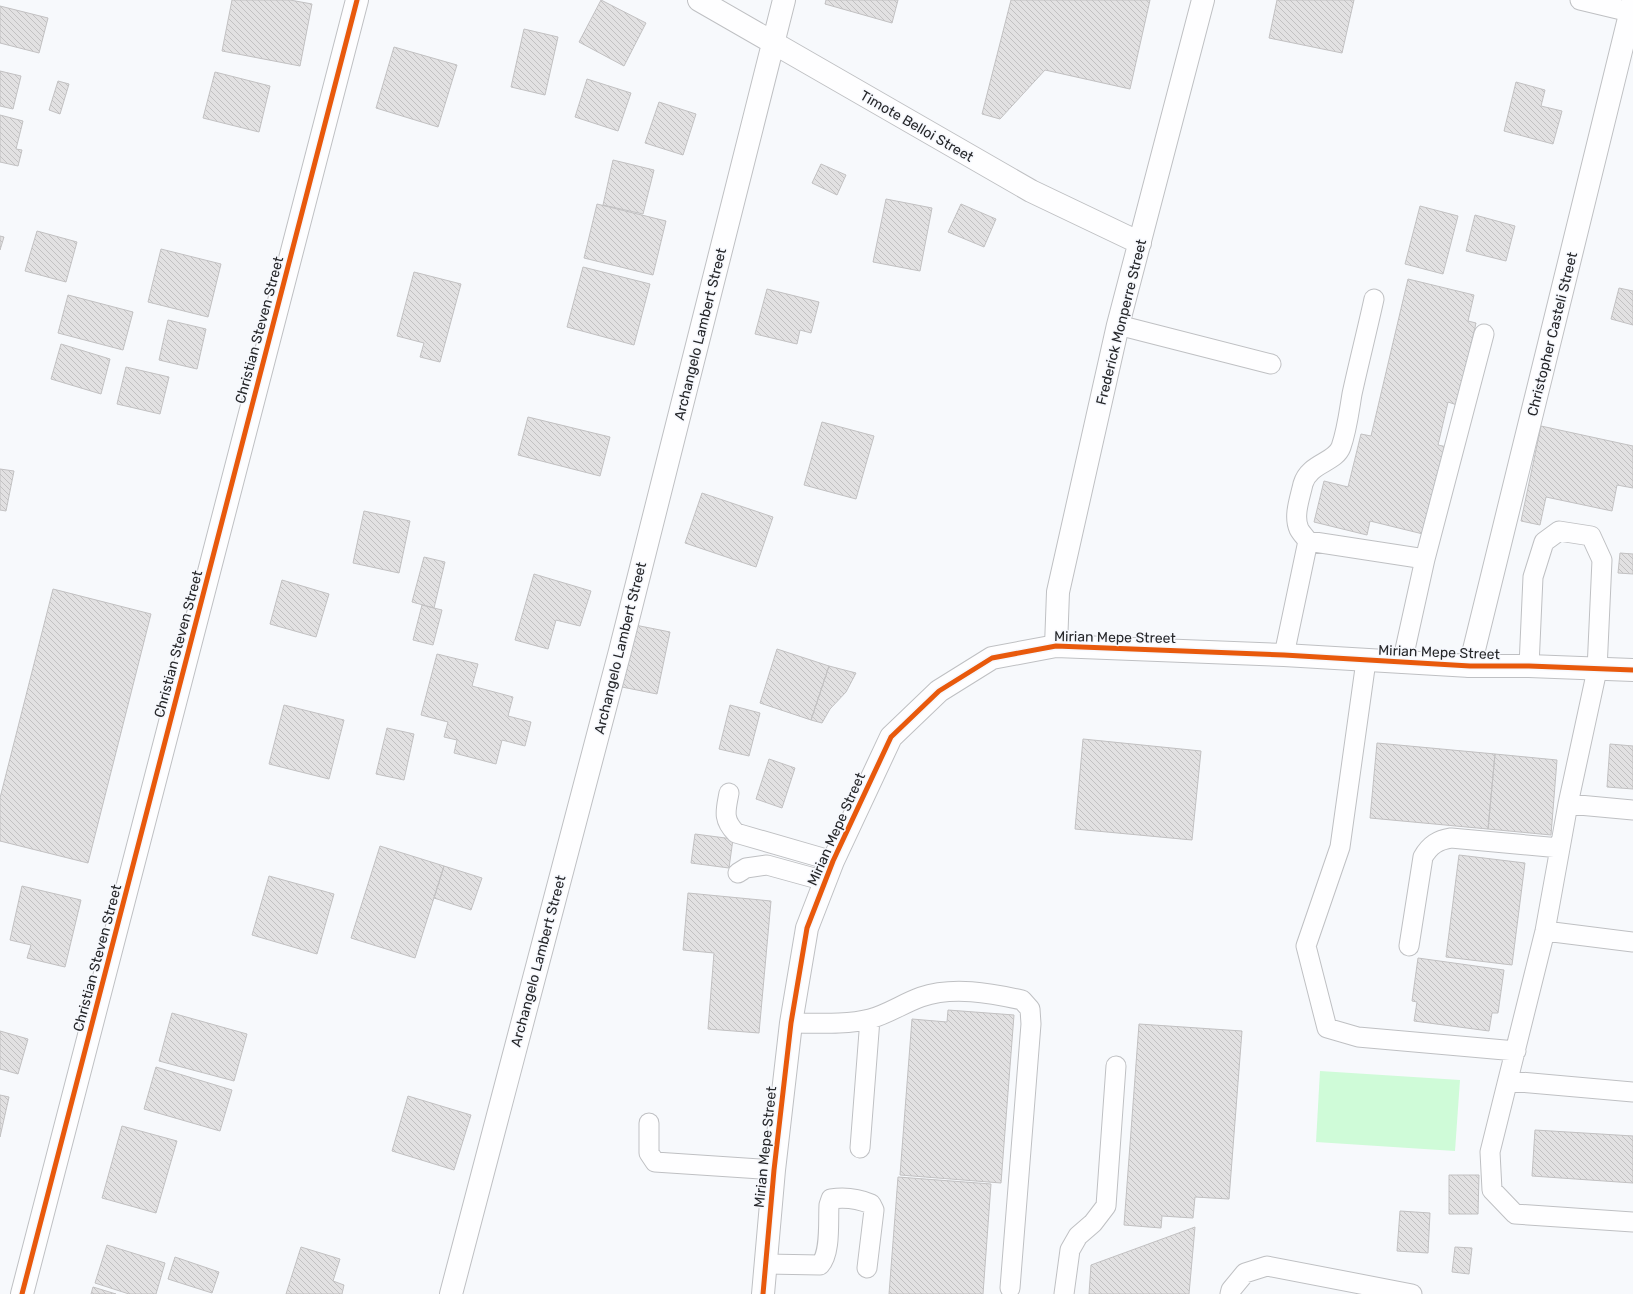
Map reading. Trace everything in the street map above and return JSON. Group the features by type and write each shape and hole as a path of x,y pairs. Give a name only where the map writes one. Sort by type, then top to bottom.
{"street":[{"name":"Christian Steven Street","path":"22,1294 357,0"},
{"name":"Timote Belloi Street","path":"699,0 1031,191 1140,243"},
{"name":"Archangelo Lambert Street","path":"451,1294 620,651 784,0"},
{"name":"Frederick Monperre Street","path":"1056,646 1058,592 1118,325 1203,0"},
{"name":"Christopher Casteli Street","path":"1470,666 1632,7"},
{"name":"Mirian Mepe Street","path":"763,1294 774,1170 791,1023 807,928 833,861 891,738 939,691 992,658 1056,646 1284,655 1470,666 1529,666 1597,670 1633,670"}],"lane":[{"path":"1580,0 1632,7"},
{"path":"1374,299 1352,393 1346,430 1340,449 1335,456 1320,464 1307,475 1296,516 1299,528 1308,541 1425,559"},
{"path":"1118,325 1271,364"},
{"path":"1402,663 1425,559 1484,334"},
{"path":"1529,666 1533,577 1544,542 1559,531 1591,536 1602,560 1597,670 1568,804 1545,931 1490,1152 1492,1190 1515,1214 1633,1222"},
{"path":"1284,655 1308,541"},
{"path":"1366,661 1340,847 1306,946 1327,1028 1358,1037 1516,1051"},
{"path":"730,793 726,809 727,818 729,826 736,833 833,861"},
{"path":"1568,804 1633,810"},
{"path":"1410,946 1423,857 1429,847 1441,839 1477,839 1560,848"},
{"path":"738,873 746,868 767,865 825,881"},
{"path":"1545,931 1633,942"},
{"path":"791,1023 834,1023 870,1019 922,996 948,992 975,993 1022,1000 1030,1009 1031,1024 1010,1288"},
{"path":"860,1148 870,1019"},
{"path":"1064,1294 1070,1250 1078,1236 1093,1223 1106,1206 1116,1066"},
{"path":"1508,1081 1633,1092"},
{"path":"649,1123 649,1153 656,1162 774,1170"},
{"path":"766,1264 820,1265 825,1260 827,1249 829,1205 831,1199 837,1198 861,1200 871,1204 874,1210 867,1268"},
{"path":"1230,1294 1231,1290 1245,1273 1267,1266 1412,1294"}],"green space":[{"path":"1320,1071 1460,1080 1455,1151 1316,1142"}],"building":[{"path":"232,0 290,0 312,4 300,66 222,51"},
{"path":"601,0 646,23 624,66 579,42"},
{"path":"826,0 898,0 892,23 825,4"},
{"path":"1011,0 1150,0 1130,89 1045,70 1000,119 982,114"},
{"path":"1277,0 1354,0 1342,53 1269,38"},
{"path":"0,6 48,18 39,53 0,43"},
{"path":"524,29 558,37 545,95 511,87"},
{"path":"394,47 457,65 438,127 376,108"},
{"path":"0,71 21,76 13,109 0,106"},
{"path":"215,72 270,86 259,132 203,118"},
{"path":"587,79 631,93 618,131 575,117"},
{"path":"58,81 69,84 60,114 49,110"},
{"path":"1516,82 1545,90 1541,106 1562,111 1553,144 1504,131"},
{"path":"659,102 696,114 683,155 645,143"},
{"path":"0,115 23,121 16,149 22,150 18,166 0,162"},
{"path":"613,160 654,170 643,214 603,205"},
{"path":"821,164 846,175 837,195 812,183"},
{"path":"886,199 932,208 920,271 873,262"},
{"path":"597,204 666,221 653,275 584,258"},
{"path":"961,204 996,219 984,247 948,232"},
{"path":"1420,206 1458,216 1443,274 1405,264"},
{"path":"1475,215 1515,226 1506,261 1466,251"},
{"path":"37,231 77,242 66,282 25,271"},
{"path":"0,236 4,237 0,250"},
{"path":"161,249 221,264 208,317 148,302"},
{"path":"583,267 650,284 634,345 567,327"},
{"path":"414,272 461,284 440,362 420,357 424,343 397,336"},
{"path":"1408,279 1474,295 1468,321 1476,323 1457,405 1448,402 1438,445 1447,447 1427,535 1370,521 1367,535 1314,522 1324,481 1348,487 1361,434 1371,436"},
{"path":"1619,288 1633,291 1633,325 1611,319"},
{"path":"767,289 819,302 811,333 800,330 797,344 755,334"},
{"path":"68,295 133,312 123,350 58,333"},
{"path":"168,320 206,329 197,369 159,360"},
{"path":"61,344 110,359 101,394 51,379"},
{"path":"126,367 169,377 160,414 117,404"},
{"path":"528,417 610,437 600,476 518,455"},
{"path":"822,422 874,436 856,499 804,485"},
{"path":"1541,426 1633,446 1633,488 1617,485 1612,511 1546,497 1540,525 1521,521"},
{"path":"0,469 14,471 6,511 0,510"},
{"path":"702,493 773,517 756,567 685,543"},
{"path":"364,511 410,521 399,573 353,563"},
{"path":"1620,553 1633,554 1633,574 1618,573"},
{"path":"424,557 445,562 434,608 412,602"},
{"path":"534,574 591,591 580,626 556,620 548,649 515,640"},
{"path":"282,580 329,594 316,637 270,624"},
{"path":"53,589 151,614 88,863 0,841 0,798"},
{"path":"422,605 442,610 433,645 413,640"},
{"path":"635,625 670,632 657,694 622,687"},
{"path":"777,649 829,666 811,720 760,703"},
{"path":"437,654 478,664 472,686 513,697 508,716 531,722 525,746 502,740 496,764 454,753 457,740 444,737 448,722 421,715"},
{"path":"829,666 856,673 846,692 830,709 822,723 811,720"},
{"path":"284,705 344,720 329,779 269,764"},
{"path":"730,705 760,713 749,756 719,749"},
{"path":"387,728 414,734 404,780 376,774"},
{"path":"1083,739 1201,751 1192,840 1075,829"},
{"path":"1377,743 1495,754 1488,829 1370,818"},
{"path":"1610,744 1633,746 1633,789 1607,787"},
{"path":"1495,754 1557,760 1551,835 1488,829"},
{"path":"769,759 795,768 782,808 756,799"},
{"path":"695,834 733,839 729,868 691,863"},
{"path":"380,846 444,866 415,958 351,938"},
{"path":"1459,855 1525,863 1512,965 1446,957"},
{"path":"444,866 482,878 471,910 434,898"},
{"path":"269,876 334,894 317,954 252,935"},
{"path":"22,886 81,900 65,967 27,958 31,945 10,940"},
{"path":"688,893 771,901 759,1033 708,1029 714,953 683,950"},
{"path":"1418,958 1504,970 1498,1013 1492,1013 1489,1031 1414,1021 1417,1002 1412,1001"},
{"path":"948,1010 1014,1015 1001,1183 900,1175 912,1019 947,1022"},
{"path":"172,1013 247,1034 234,1081 159,1061"},
{"path":"1139,1024 1242,1031 1229,1199 1195,1197 1193,1218 1162,1216 1161,1228 1124,1225"},
{"path":"0,1031 28,1039 18,1074 0,1069"},
{"path":"156,1067 232,1090 220,1131 144,1109"},
{"path":"0,1095 9,1097 0,1137"},
{"path":"408,1096 471,1115 454,1170 392,1151"},
{"path":"122,1126 177,1141 156,1213 102,1198"},
{"path":"1535,1130 1633,1136 1633,1183 1532,1176"},
{"path":"1449,1175 1479,1175 1478,1214 1449,1214"},
{"path":"898,1177 991,1184 983,1294 889,1294"},
{"path":"1400,1211 1430,1213 1428,1253 1397,1251"},
{"path":"1195,1227 1189,1294 1089,1294 1091,1265"},
{"path":"107,1245 165,1263 156,1294 129,1294 95,1283"},
{"path":"301,1247 340,1259 333,1281 344,1285 342,1294 286,1294"},
{"path":"1455,1247 1472,1248 1469,1274 1452,1272"},
{"path":"175,1257 219,1272 212,1293 168,1279"},
{"path":"93,1287 116,1294 91,1294"}],"cycle path":[{"path":"22,1294 357,0"},
{"path":"763,1294 774,1170 791,1023 807,928 833,861 891,737 939,691 992,658 1056,646 1284,655 1470,666 1529,666 1633,670"}]}
